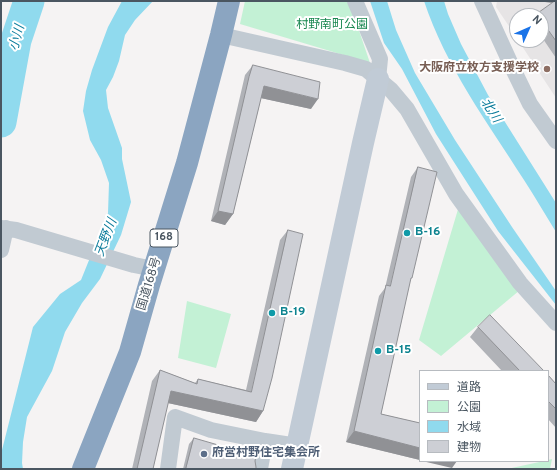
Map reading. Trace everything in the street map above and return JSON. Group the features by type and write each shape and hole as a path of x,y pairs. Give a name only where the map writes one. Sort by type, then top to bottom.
{"highway":[{"name":"国道168号","path":"83,469 130,352 144,267 187,163 229,1"}],"street":[{"path":"292,469 378,79 380,59 355,1"},
{"path":"482,1 530,104 556,141"},
{"path":"221,35 366,69 391,90 407,110 456,194 520,283 556,324"},
{"path":"1,250 8,229 144,267"},
{"path":"168,469 174,417 211,430 298,446"},
{"path":"260,469 265,441"}],"shaded area":[{"name":"大阪府立枚方支援学校","path":"497,1 556,1 556,98 523,48 549,48 549,8 509,8 509,26 496,7"}],"green space":[{"name":"村野南町公園","path":"245,1 349,1 370,63 240,24"},
{"path":"459,206 520,290 441,356 419,340"},
{"path":"187,301 231,314 216,368 178,358"},
{"path":"552,459 550,469 507,469 539,462 549,462 549,460"}],"water":[{"name":"天野川","path":"122,1 153,1 135,20 125,35 119,61 106,90 108,108 122,148 122,159 131,202 121,235 100,279 82,303 65,332 52,371 27,417 23,442 23,469 1,469 1,454 33,327 60,294 81,280 108,213 109,183 101,160 90,140 83,111 86,91 92,70 108,27"},
{"path":"370,1 387,1 396,30 415,73 455,140 556,291 556,305 498,231 436,134 402,69 384,43"},
{"name":"北川","path":"424,1 444,1 461,44 488,95 556,203 556,232 468,94 444,49"}],"building":[{"path":"556,1 556,41 549,31 549,8 545,8"},
{"path":"253,65 320,82 318,99 264,86 233,214 218,211"},
{"path":"418,167 437,172 411,278 381,414 419,423 419,448 354,431 386,285 390,286"},
{"path":"288,230 303,234 272,378 263,411 171,391 153,469 137,469 160,370 197,384 198,379 251,392"},
{"path":"490,315 543,370 519,370 478,327"},
{"path":"549,376 556,384 556,409 549,402"},
{"name":"府営村野住宅集会所","path":"194,438 256,456 256,469 186,469"}],"waterway":[{"name":"小川","path":"1,122 16,40 29,1"}],"place":[{"name":"大阪府立枚方支援学校","path":"547,69"},
{"name":"B-16","path":"407,233"},
{"name":"B-19","path":"272,313"},
{"name":"B-15","path":"378,351"},
{"name":"府営村野住宅集会所","path":"204,454"}]}
